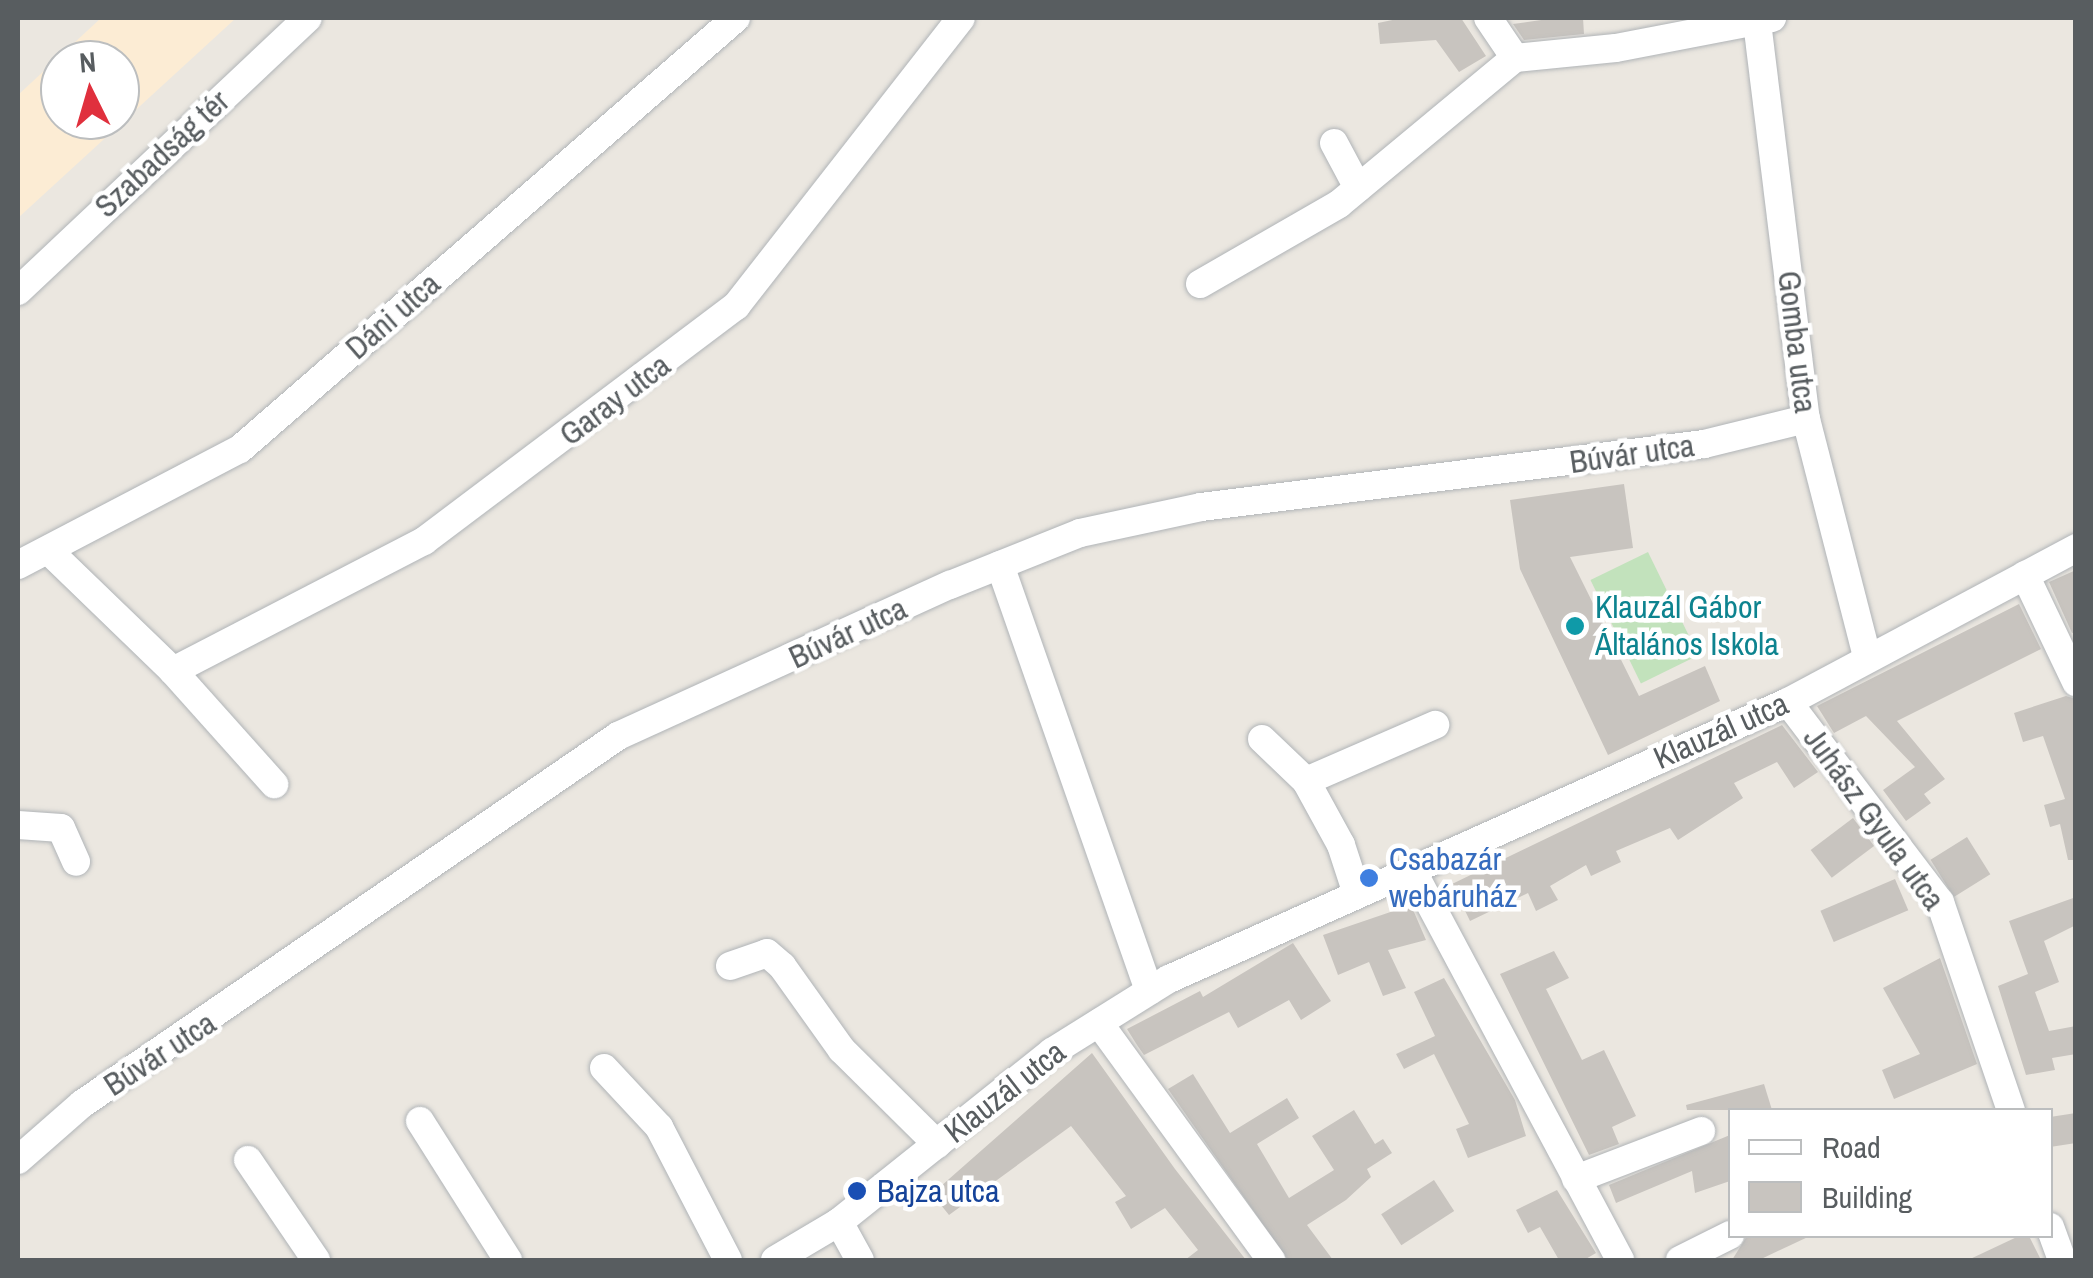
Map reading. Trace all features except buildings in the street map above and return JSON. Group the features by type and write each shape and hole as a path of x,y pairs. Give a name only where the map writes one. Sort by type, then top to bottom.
{"street":[{"name":"Szabadság tér","path":"18,291 308,18"},
{"name":"Dáni utca","path":"18,565 51,553 240,449 736,18"},
{"name":"Garay utca","path":"173,671 424,542 722,317 961,18"},
{"path":"1488,18 1514,58"},
{"path":"1200,284 1358,188 1514,58 1764,20"},
{"name":"Gomba utca","path":"1764,20 1806,420 1867,657"},
{"path":"1334,143 1358,188"},
{"name":"Búvár utca","path":"18,1160 82,1104 618,736 1000,565 1080,533 1201,508 1704,444 1806,420"},
{"name":"Klauzál utca","path":"775,1260 839,1222 1099,1023 1149,991 1788,702 2076,548"},
{"path":"51,553 173,671 274,784"},
{"path":"1000,565 1149,991"},
{"path":"2025,575 2076,682"},
{"name":"Juhász Gyula utca","path":"1788,702 1940,902 2010,1108"},
{"path":"1306,781 1436,725"},
{"path":"1262,739 1306,781 1341,845 1357,894"},
{"path":"18,825 61,828 76,862"},
{"path":"1412,870 1620,1260"},
{"path":"730,966 767,954 782,966 842,1050 937,1144"},
{"path":"1099,1023 1271,1260"},
{"path":"604,1068 659,1127 728,1260"},
{"path":"420,1122 508,1260"},
{"path":"1576,1179 1701,1131"},
{"path":"248,1160 316,1260"},
{"path":"839,1222 860,1260"},
{"path":"2053,1235 2062,1260"},
{"path":"1680,1260 1728,1236"}],"shaded area":[{"path":"101,18 236,18 140,106 140,40 77,40"},
{"path":"40,75 40,140 103,140 18,218 18,95"}],"green space":[{"path":"1648,552 1698,655 1641,683 1590,580"}],"place":[{"name":"Klauzál Gábor Általános Iskola","path":"1575,626"},
{"name":"Csabazár webáruház","path":"1369,878"},
{"name":"Bajza utca","path":"857,1191"}]}
